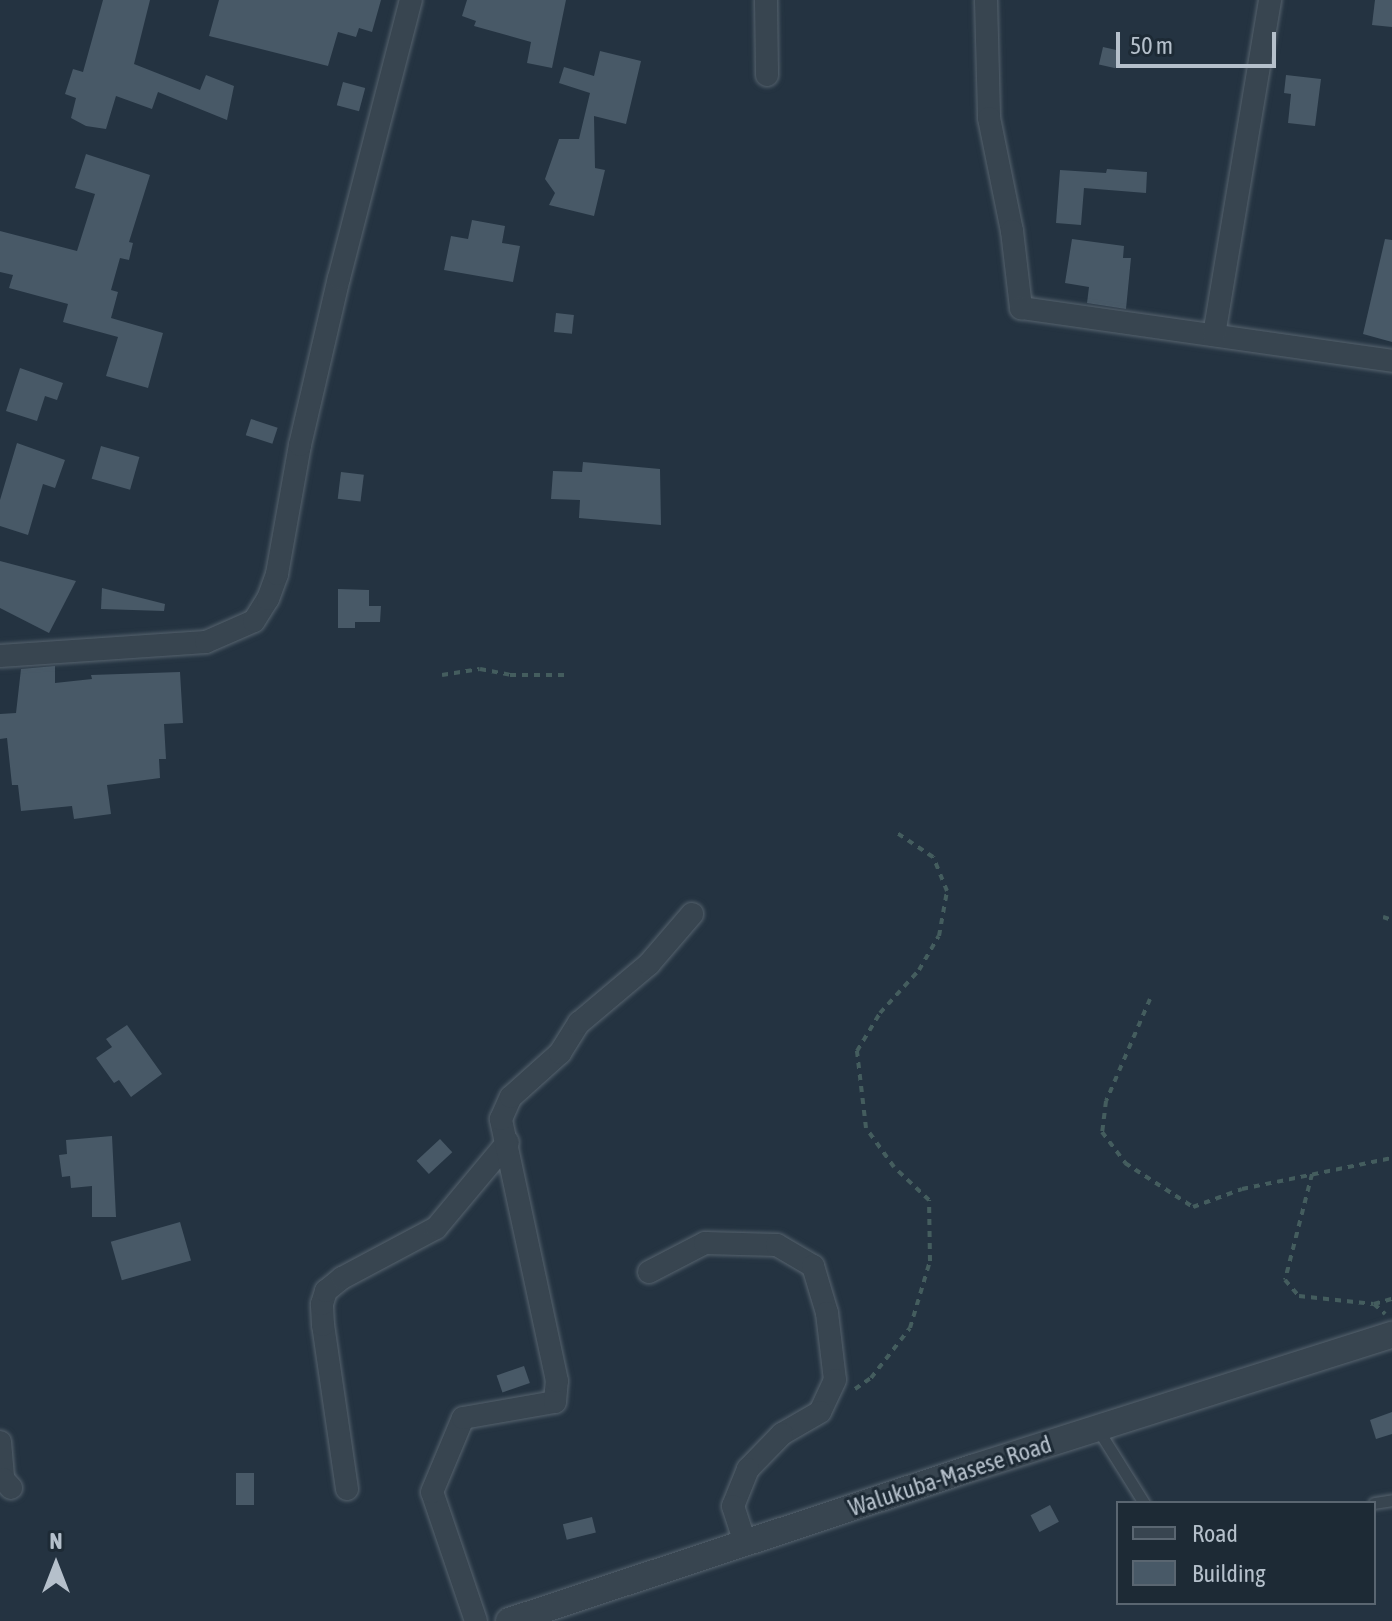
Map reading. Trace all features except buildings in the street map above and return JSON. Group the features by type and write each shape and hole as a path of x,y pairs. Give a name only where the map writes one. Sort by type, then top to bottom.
{"street":[{"path":"0,656 206,642 254,621 268,599 277,574 300,445 339,278 411,0"},
{"path":"766,0 767,75"},
{"path":"986,0 989,118 1012,231 1021,308 1392,361"},
{"path":"1214,335 1270,0"},
{"path":"476,1621 432,1492 463,1418 555,1402 557,1381 501,1119 511,1097 560,1053 579,1023 649,964 692,914"},
{"path":"347,1489 325,1340 322,1304 326,1291 342,1278 436,1228 508,1142"},
{"path":"649,1272 705,1243 777,1245 813,1266 827,1313 835,1380 820,1412 782,1434 748,1469 733,1506 745,1543"},
{"name":"Walukuba-Masese Road","path":"509,1621 1097,1428 1392,1335"},
{"path":"0,1442 3,1479 11,1488"}],"lane":[{"path":"1097,1428 1143,1501"}],"path":[{"path":"442,675 480,669 510,675 569,675"},
{"path":"820,1412 871,1378 910,1328 930,1261 929,1200 894,1167 866,1128 857,1051 880,1013 919,970 939,936 942,921 947,891 933,857 897,833"},
{"path":"1383,917 1392,920"},
{"path":"1150,999 1106,1101 1102,1132 1125,1163 1193,1207 1242,1189 1392,1158"},
{"path":"1312,1174 1285,1280 1299,1296 1374,1304 1392,1299"},
{"path":"1374,1304 1392,1322"}]}
